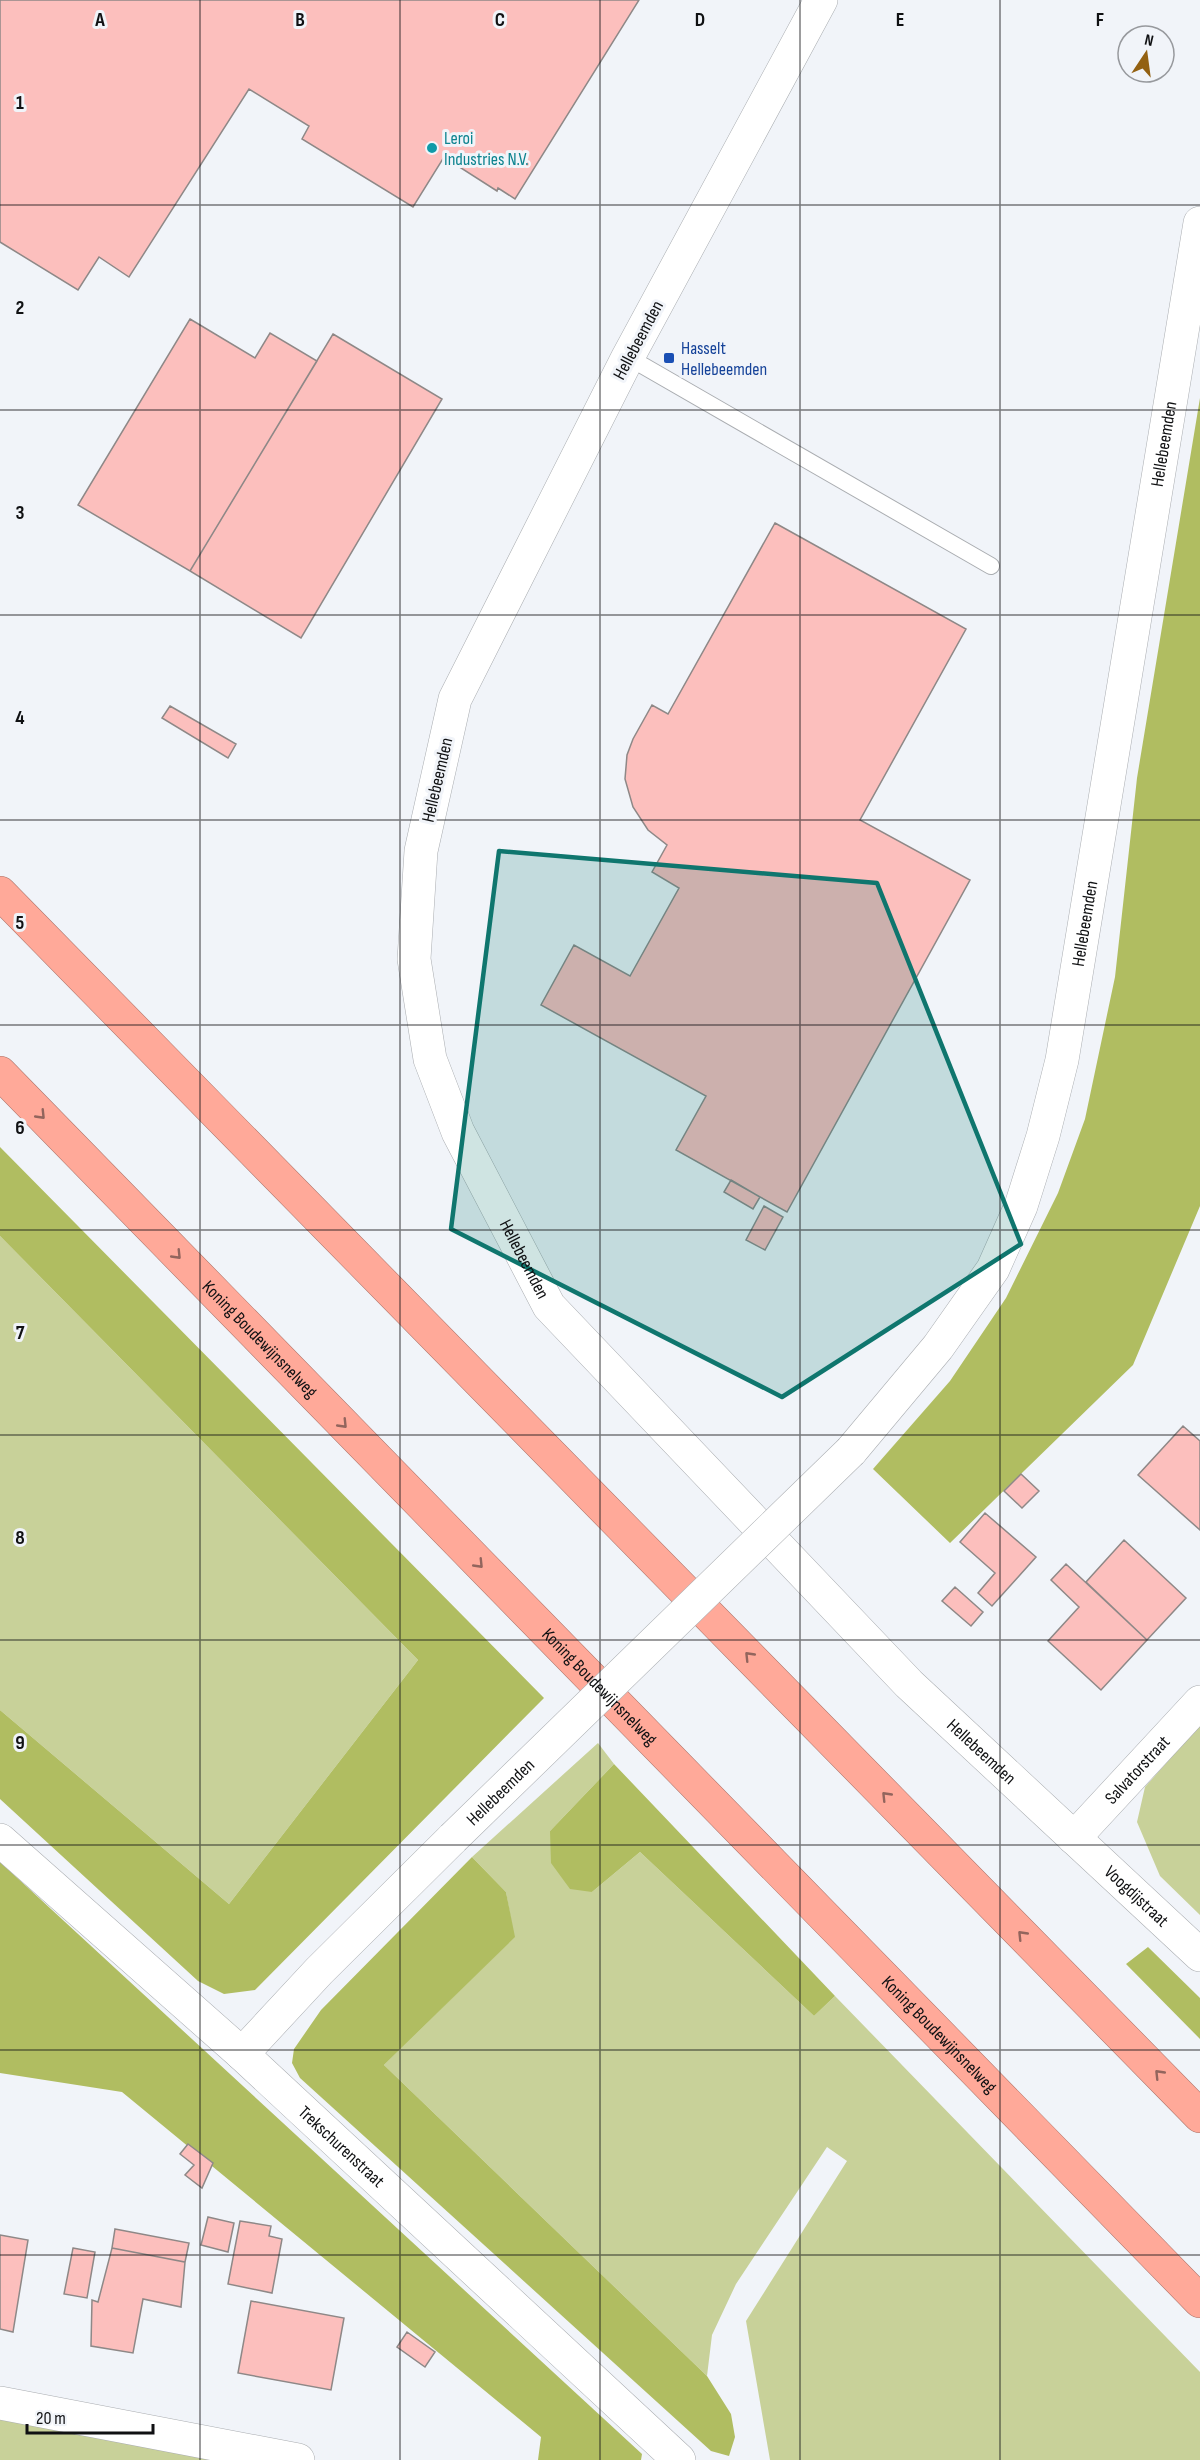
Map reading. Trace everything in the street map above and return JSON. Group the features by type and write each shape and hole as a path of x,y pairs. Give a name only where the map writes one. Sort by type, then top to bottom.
{"highway":[{"path":"0,893 1200,2116"},
{"name":"Koning Boudewijnsnelweg","path":"0,1073 1200,2301"}],"street":[{"name":"Hellebeemden","path":"821,0 628,357 454,699 421,851 414,959 430,1059 458,1132 549,1306 909,1684 1074,1838"},
{"name":"Hellebeemden","path":"242,2054 319,1971 453,1838 851,1451 938,1347 993,1269 1021,1206 1043,1136 1062,1060 1195,300 1200,223"},
{"name":"Salvatorstraat","path":"1074,1838 1200,1702"},
{"name":"Voogdijstraat","path":"1074,1838 1200,1955"},
{"name":"Trekschurenstraat","path":"0,1840 242,2054 679,2460"},
{"path":"0,2403 298,2460"}],"lane":[{"path":"628,357 991,566"}],"highlighted area":[{"path":"499,851 877,883 1021,1244 782,1397 451,1229"}],"green space":[{"path":"1200,398 1200,1206 1133,1365 950,1543 873,1469 950,1381 1006,1298 1058,1193 1085,1119 1115,977 1137,778"},
{"path":"0,1147 544,1698 255,1990 224,1994 198,1981 0,1799 0,1710 229,1904 418,1660 0,1236"},
{"path":"0,1236 418,1660 229,1904 0,1710"},
{"path":"1200,1725 1200,1915 1160,1876 1137,1822 1145,1787"},
{"path":"598,1743 614,1764 550,1831 592,1892 640,1852 814,2016 835,1996 1200,2372 1200,2460 770,2460 746,2321 847,2161 827,2147 736,2284 712,2335 707,2376 384,2065 514,1937 506,1892 472,1857"},
{"path":"614,1764 835,1996 814,2016 640,1852 592,1892 570,1889 551,1863 550,1831"},
{"path":"472,1857 506,1892 515,1937 384,2065 707,2376 731,2414 735,2437 729,2456 711,2451 300,2078 292,2063 294,2049 321,2010"},
{"path":"0,1862 642,2454 641,2460 538,2460 541,2437 122,2092 0,2073"},
{"path":"1148,1947 1200,1998 1200,2039 1126,1964"},
{"path":"0,2418 220,2460 0,2460"}],"building":[{"name":"Leroi Industries N.V.","path":"0,0 639,0 515,199 498,188 497,191 444,157 413,207 302,139 309,126 249,89 129,277 99,257 78,290 0,242"},
{"path":"190,319 255,358 270,333 317,361 190,571 78,505"},
{"path":"333,334 442,399 301,638 190,571"},
{"path":"775,523 966,629 860,820 970,880 787,1212 676,1150 706,1096 541,1005 574,945 630,976 679,888 652,872 667,845 648,830 633,807 625,779 627,755 652,705 668,714"},
{"path":"170,706 236,744 228,758 162,718"},
{"path":"731,1180 760,1197 753,1209 724,1192"},
{"path":"764,1206 783,1217 765,1250 746,1240"},
{"path":"1183,1426 1200,1441 1200,1530 1138,1475"},
{"path":"1021,1474 1039,1491 1022,1508 1004,1491"},
{"path":"985,1513 1036,1557 992,1606 978,1593 995,1573 960,1542"},
{"path":"1124,1540 1186,1598 1147,1640 1086,1582"},
{"path":"1066,1564 1147,1640 1101,1690 1048,1641 1079,1607 1051,1580"},
{"path":"955,1587 983,1612 971,1626 942,1601"},
{"path":"188,2144 213,2163 202,2188 185,2175 194,2165 180,2154"},
{"path":"208,2217 234,2223 228,2252 201,2245"},
{"path":"240,2221 271,2226 269,2236 282,2239 272,2293 228,2284"},
{"path":"115,2229 189,2243 185,2262 112,2248"},
{"path":"0,2235 28,2240 13,2332 0,2329"},
{"path":"73,2248 95,2252 87,2298 64,2294"},
{"path":"112,2248 185,2262 181,2307 143,2299 133,2353 91,2346 92,2300 98,2302"},
{"path":"251,2301 344,2318 331,2390 238,2373"},
{"path":"407,2332 435,2352 425,2367 397,2347"}],"place":[{"name":"Leroi Industries N.V.","path":"432,148"},
{"name":"Hasselt Hellebeemden","path":"669,358"}]}
